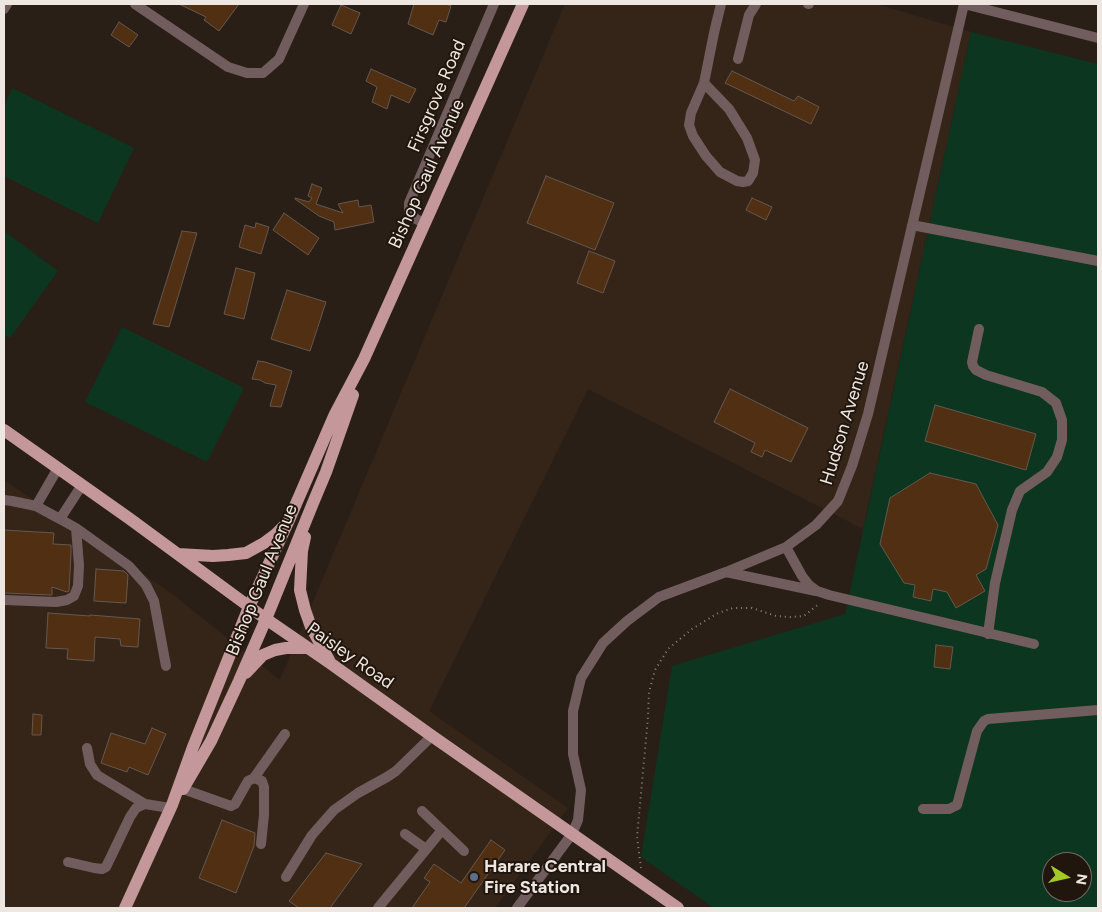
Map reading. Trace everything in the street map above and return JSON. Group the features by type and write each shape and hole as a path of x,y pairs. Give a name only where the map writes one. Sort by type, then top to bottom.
{"main road":[{"name":"Bishop Gaul Avenue","path":"126,908 171,807 249,607 335,414 364,359 523,4"},
{"name":"Bishop Gaul Avenue","path":"171,807 211,740 266,619 335,450 364,359"},
{"name":"Paisley Road","path":"4,430 130,519 249,607 678,908"},
{"path":"313,503 302,551 300,590 311,626 330,663"},
{"path":"178,554 213,556 246,553 276,534 289,520"},
{"path":"239,681 263,655 286,648 308,648"}],"street":[{"path":"4,9 7,4"},
{"path":"135,4 228,67 247,73 263,73 278,59 304,4"},
{"name":"Firsgrove Road","path":"424,224 409,212 409,203 494,4"},
{"path":"704,83 729,109 747,138 755,160 753,173 748,181 737,181 720,172 706,156 693,136 689,125 691,113 704,83 721,4"},
{"path":"738,59 748,15 756,4"},
{"path":"964,4 1098,38"},
{"name":"Hudson Avenue","path":"572,834 578,820 581,790 573,754 573,711 581,678 603,643 627,621 660,597 786,547 816,525 838,501 852,466 868,414 964,4"},
{"path":"912,225 1098,261"},
{"path":"979,329 972,362 976,370 986,375 1042,392 1056,403 1062,420 1062,440 1057,457 1047,472 1020,491 1012,510 995,582 988,634"},
{"path":"36,506 58,468"},
{"path":"60,519 82,485"},
{"path":"4,500 36,506 76,528 129,566 146,585 154,601 166,666"},
{"path":"4,600 56,602 67,600 74,596 78,586 79,565 76,528"},
{"path":"786,547 802,576 817,591"},
{"path":"726,572 817,591 1034,644"},
{"path":"923,809 949,809 957,805 978,730 984,721 988,719 1098,710"},
{"path":"183,789 231,806 235,804 248,781 254,778 284,734"},
{"path":"286,876 312,835 334,810 358,793 396,771 432,736"},
{"path":"87,748 90,764 96,775 145,804 171,807"},
{"path":"254,778 262,781 264,787 261,844"},
{"path":"68,862 102,869 106,868 130,817 136,808 145,804"},
{"path":"422,811 464,850"},
{"path":"378,908 442,830"},
{"path":"405,834 426,849"},
{"path":"516,908 572,834"}],"path":[{"path":"643,884 638,837 649,692 655,670 668,648 718,613 733,608 752,608 776,616 804,616 829,595"}],"shaded area":[{"path":"565,4 876,4 971,32 863,529 588,389 429,711 568,808 495,908 4,908 4,480 171,593 280,680"}],"green space":[{"path":"971,32 1098,64 1098,908 714,908 641,857 672,666 845,614"},
{"path":"12,88 134,148 98,223 4,176 4,106"},
{"path":"4,231 58,271 10,338 4,334"},
{"path":"122,327 244,388 207,462 85,402"}],"building":[{"path":"179,4 239,4 219,31 204,20 206,17"},
{"path":"414,4 446,4 451,6 446,22 439,20 433,35 408,24"},
{"path":"341,5 360,13 351,34 332,25"},
{"path":"119,22 138,35 129,47 111,35"},
{"path":"371,69 416,89 409,103 391,95 387,109 372,102 377,87 366,81"},
{"path":"732,71 794,101 798,96 819,107 811,124 725,83"},
{"path":"546,176 614,203 595,250 527,223"},
{"path":"312,184 322,188 316,204 343,213 338,204 358,200 359,207 371,205 374,222 335,230 334,222 319,216 295,199 309,202 312,198 308,196"},
{"path":"752,198 772,207 766,220 746,210"},
{"path":"284,213 319,238 308,255 273,230"},
{"path":"256,223 269,227 261,254 239,247 245,225 255,228"},
{"path":"182,231 197,233 169,327 153,324"},
{"path":"589,251 615,261 603,293 577,283"},
{"path":"236,268 255,273 244,319 224,314"},
{"path":"287,290 326,302 310,351 271,339"},
{"path":"258,361 292,371 281,407 270,406 276,385 252,379"},
{"path":"730,389 808,428 791,462 765,450 762,457 751,452 755,443 714,422"},
{"path":"935,405 1036,434 1026,470 925,441"},
{"path":"930,473 976,484 998,525 986,569 976,575 985,591 956,608 947,592 933,589 931,601 913,597 915,585 904,583 880,544 890,498"},
{"path":"4,530 54,533 53,544 71,545 69,591 52,587 52,595 4,593"},
{"path":"96,569 124,571 128,575 126,603 94,601"},
{"path":"48,613 140,619 138,647 121,646 120,639 95,637 94,661 67,659 68,649 46,648"},
{"path":"936,645 953,647 950,669 934,667"},
{"path":"33,714 42,715 41,735 32,735"},
{"path":"152,728 166,734 148,775 129,767 127,772 101,763 111,733 145,744"},
{"path":"222,820 255,833 254,846 236,893 199,878"},
{"path":"491,840 505,850 464,908 412,908 430,882 424,878 434,864 461,883"},
{"path":"326,853 362,864 330,908 299,908 289,901"}],"place":[{"name":"Harare Central Fire Station","path":"474,877"}]}
